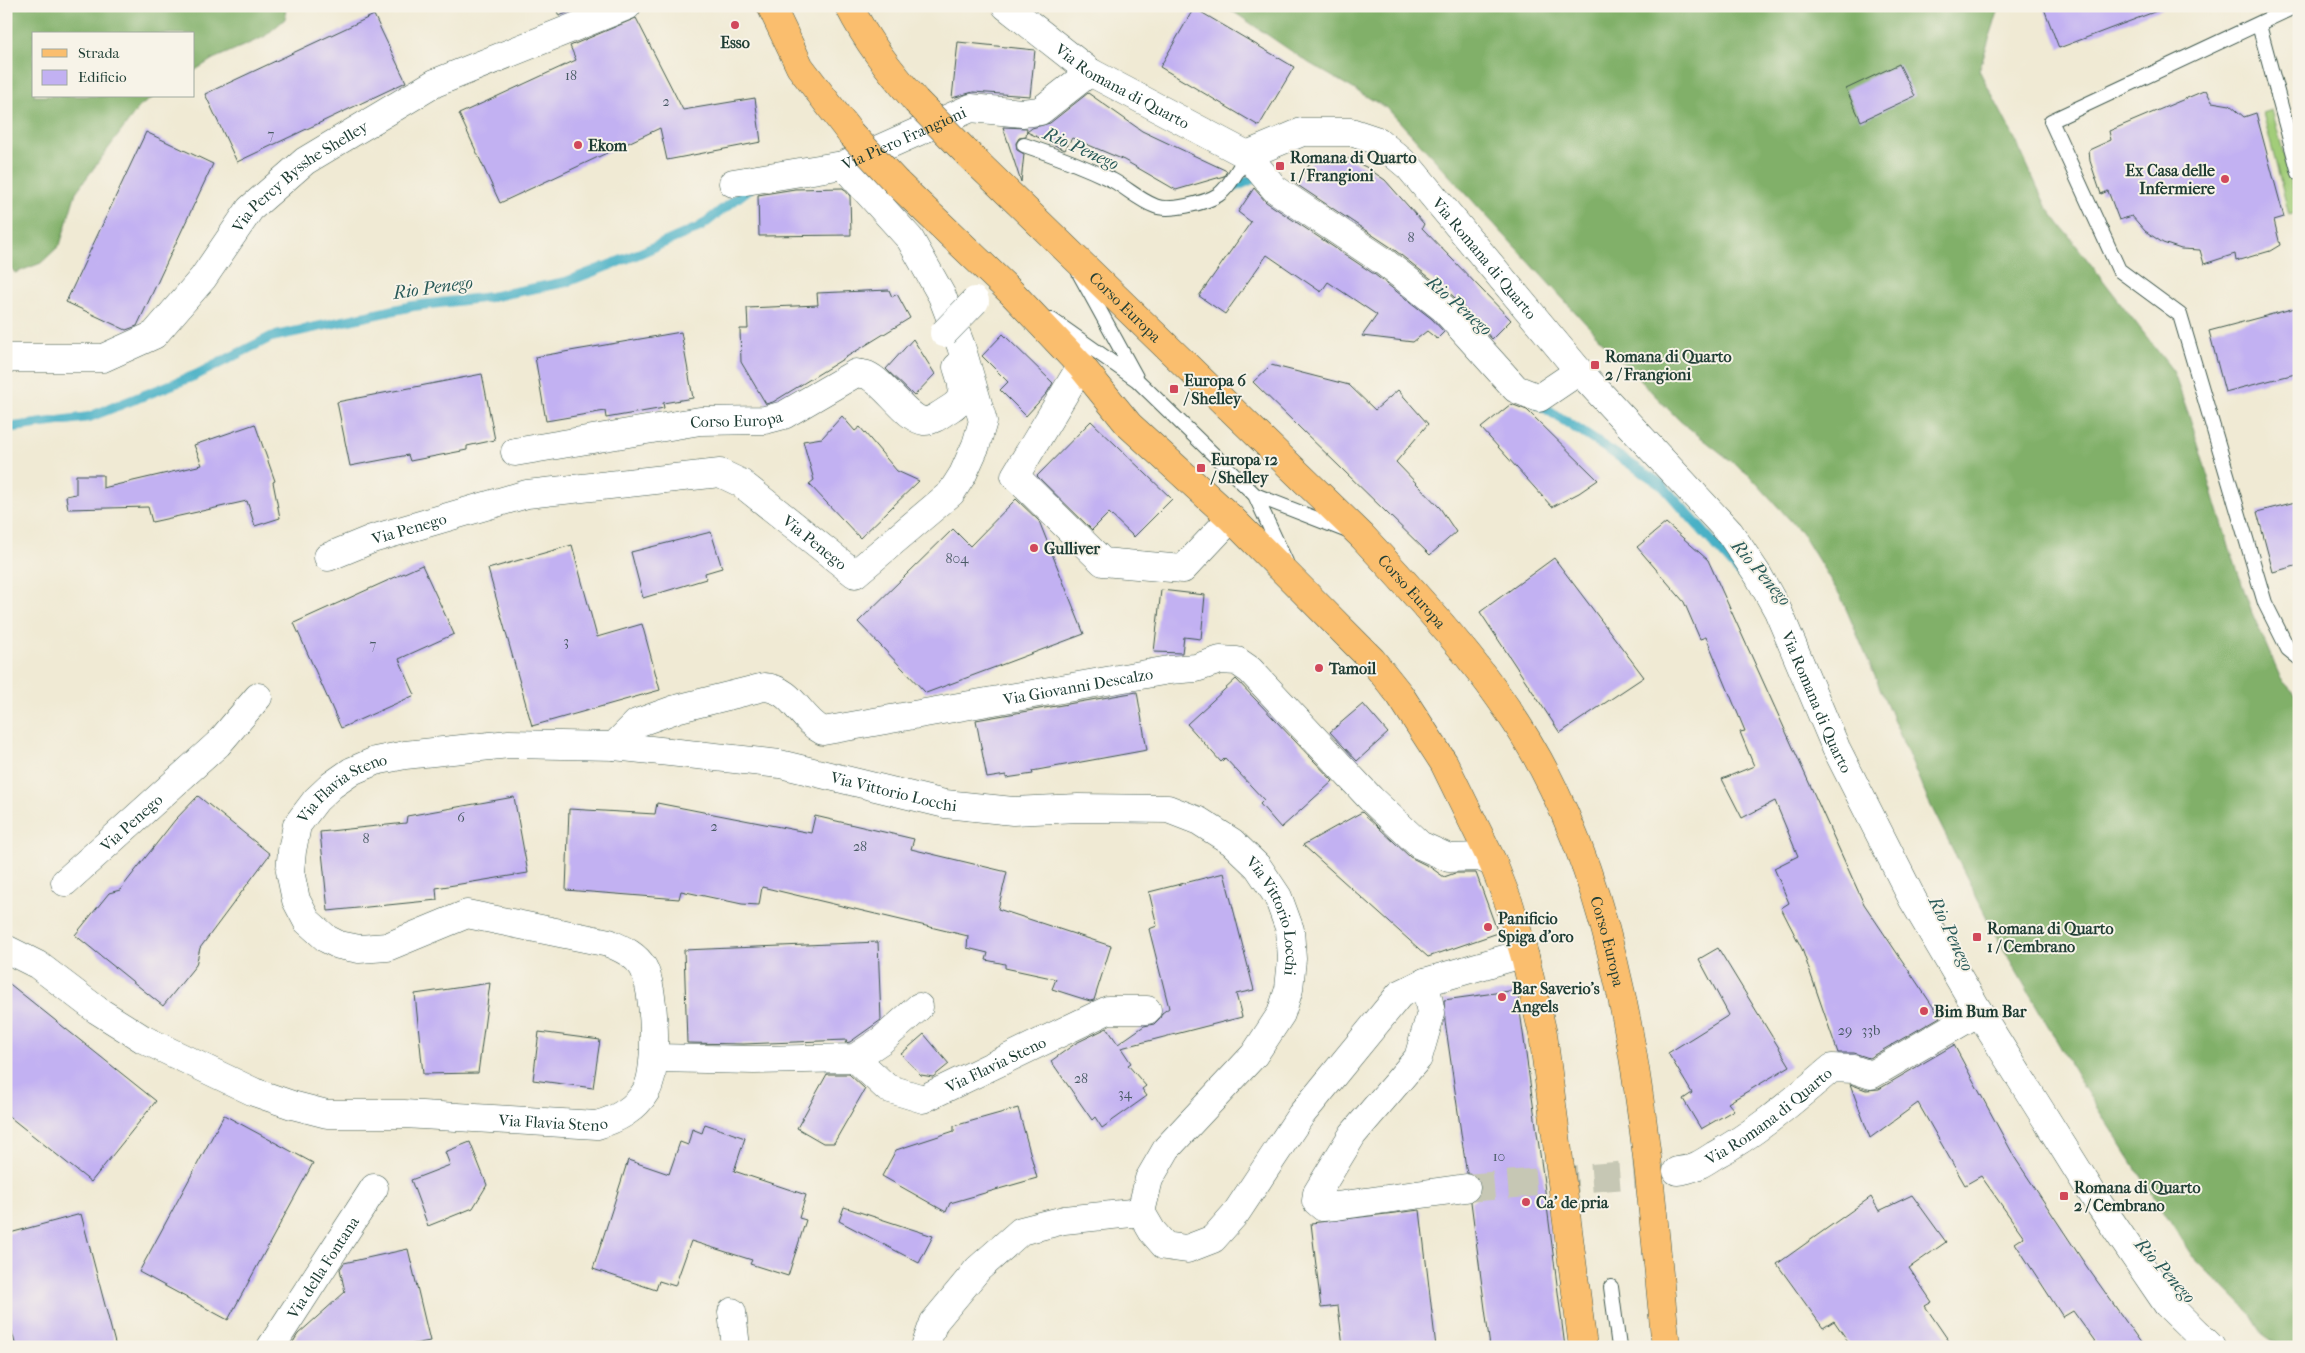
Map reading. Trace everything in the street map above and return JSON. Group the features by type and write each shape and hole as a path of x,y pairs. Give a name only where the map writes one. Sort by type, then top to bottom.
{"main road":[{"path":"770,6 800,67 851,134 897,183 1003,285 1081,366 1129,425 1231,518 1372,660 1400,694 1444,763 1493,863 1510,906 1544,1034 1583,1347"},
{"name":"Corso Europa","path":"849,6 862,31 885,65 916,101 1362,536 1424,603 1476,664 1518,726 1553,787 1596,892 1623,997 1647,1161 1666,1347"}],"street":[{"name":"Via Percy Bysshe Shelley","path":"6,358 103,358 154,335 203,278 250,209 305,161 435,83 627,6"},
{"name":"Via Romana di Quarto","path":"1006,6 1090,72 1246,155 1276,189 1383,261 1443,308 1516,389 1539,398 1579,371"},
{"name":"Via Piero Frangioni","path":"733,183 843,165 972,108 1022,113 1040,111 1090,72"},
{"name":"Via Romana di Quarto","path":"1246,155 1302,132 1351,132 1378,141 1409,167 1579,371 1730,533 1758,575 1778,611 1840,756 1913,900 1979,1012 2097,1201 2167,1304 2211,1347"},
{"name":"Via Penego","path":"328,557 372,539 527,494 720,473 741,483 855,574 951,493 963,474 976,445 982,421 961,346 942,296 910,239 843,165"},
{"name":"Corso Europa","path":"515,452 700,421 765,420 784,415 856,373 868,375 876,381 916,418 924,421 931,419 957,404 962,395 964,385 944,333 975,301 1003,285"},
{"path":"1081,366 1015,476 1103,562 1183,569 1231,518"},
{"name":"Via Giovanni Descalzo","path":"614,746 637,723 676,709 764,687 778,689 795,704 812,724 824,731 1169,670 1196,668 1220,660 1237,661 1250,670 1371,799 1420,845 1449,858 1480,858 1493,863"},
{"name":"Via Penego","path":"65,882 218,744 258,697"},
{"name":"Via Flavia Steno","path":"6,949 38,965 97,1010 143,1039 254,1092 327,1114 404,1114 597,1125 613,1120 626,1113 647,1090 655,1058 652,1007 648,985 643,967 630,953 609,944 467,914 387,946 359,949 339,945 326,939 308,921 296,900 290,870 297,825 316,800 352,771 375,761 405,755 509,744 584,745"},
{"name":"Via Vittorio Locchi","path":"584,745 614,746 780,764 945,804 1013,812 1078,808 1168,810 1199,821 1232,842 1258,867 1278,897 1290,930 1292,959 1289,989 1281,1014 1254,1055 1167,1148 1149,1179 1141,1212"},
{"path":"925,1347 934,1322 978,1269 1021,1231 1064,1220 1141,1212 1152,1232 1165,1246 1187,1249 1213,1238 1236,1213 1301,1115 1400,994 1425,982 1515,956 1525,957"},
{"path":"1425,982 1431,1013 1418,1058 1352,1134 1317,1193 1316,1201 1323,1208 1466,1188"},
{"path":"655,1058 754,1060 855,1058 882,1040 919,1007"},
{"name":"Via Flavia Steno","path":"855,1058 888,1088 923,1099 1108,1010 1147,1010"},
{"name":"Via Romana di Quarto","path":"1683,1171 1730,1148 1767,1122 1832,1068 1853,1069 1871,1075 1979,1012"},
{"name":"Via della Fontana","path":"271,1347 374,1188"},
{"path":"732,1312 734,1344 736,1347"}],"lane":[{"path":"2296,6 2051,121 2119,270 2180,316 2265,603 2288,649 2299,658"},
{"path":"2259,25 2299,173"},
{"path":"1024,145 1074,162 1117,183 1157,207 1171,208 1194,204 1218,195 1231,180 1246,155"},
{"path":"1064,246 1138,380"},
{"path":"1003,285 1138,380 1255,495 1293,579"},
{"path":"1255,495 1362,536"},
{"path":"1611,1287 1619,1347"}],"green space":[{"path":"6,6 286,6 285,19 264,37 213,59 195,70 195,32 32,32 32,98 152,98 140,106 76,192 60,245 41,263 15,273 6,262"},
{"path":"1225,6 2000,6 1979,70 2016,141 2046,206 2173,371 2190,418 2228,543 2252,613 2281,679 2299,698 2299,1347 2280,1346 2264,1335 2252,1316 2192,1256 2083,1086 1996,936 1927,798 1841,597 1801,532 1749,475 1680,421 1601,340 1388,109 1309,63"},
{"path":"2272,110 2299,212 2289,215 2263,113"}],"building":[{"path":"555,6 584,6 559,16"},
{"path":"2043,6 2162,6 2162,9 2059,48"},
{"path":"1194,8 1294,67 1259,126 1160,67"},
{"path":"374,15 406,82 237,162 205,94"},
{"path":"636,18 683,110 755,98 761,142 667,160 660,128 500,203 459,114 576,60 570,46"},
{"path":"958,42 1035,50 1030,96 973,92 952,98"},
{"path":"1899,64 1915,96 1861,121 1846,89"},
{"name":"Ex Casa delle Infermiere","path":"2206,90 2212,102 2230,105 2244,117 2256,113 2284,217 2274,220 2280,245 2270,251 2236,261 2235,254 2204,264 2200,250 2181,249 2163,243 2145,231 2132,216 2119,220 2108,191 2101,194 2090,161 2089,150 2111,140 2109,131"},
{"path":"1088,93 1142,131 1227,171 1224,176 1176,190 1124,160 1072,138 1065,150 1027,132 1032,128 1050,123"},
{"path":"1003,127 1027,128 1026,137 1019,138 1016,143 1017,150 1024,154 1021,182"},
{"path":"146,132 213,164 137,326 126,330 66,302"},
{"path":"1342,156 1366,167 1385,180 1424,224 1422,228 1511,320 1492,339 1453,296 1392,248 1296,184 1314,158"},
{"path":"843,188 850,196 851,235 759,236 758,195 795,189"},
{"path":"1254,188 1266,202 1374,274 1432,319 1444,332 1437,339 1427,331 1413,342 1362,336 1377,315 1328,282 1321,292 1267,255 1225,314 1199,296 1251,222 1238,212"},
{"path":"889,290 892,297 897,294 910,318 773,402 766,404 741,362 740,329 748,329 747,308 818,305 817,293"},
{"path":"2299,307 2299,373 2225,392 2209,331"},
{"path":"681,332 693,398 663,403 664,408 606,418 605,411 546,421 535,357"},
{"path":"1003,334 1053,383 1047,393 1026,416 1000,390 1008,382 982,356"},
{"path":"913,339 935,374 914,396 886,369"},
{"path":"1271,365 1349,385 1375,410 1398,390 1428,424 1396,462 1440,508 1456,532 1430,555 1253,382"},
{"path":"482,374 495,440 467,446 467,450 410,461 408,455 350,466 337,402"},
{"path":"1511,404 1527,410 1598,480 1579,493 1552,507 1481,428"},
{"path":"842,416 855,431 860,427 897,471 919,481 860,538 809,484 814,480 803,441 822,438"},
{"path":"1091,421 1172,499 1134,537 1109,513 1092,530 1037,476"},
{"path":"255,424 275,481 273,482 280,518 255,526 247,501 152,522 148,507 68,509 66,496 76,494 76,475 103,475 103,488 202,465 194,445"},
{"path":"1016,499 1039,521 1084,634 926,693 858,622 953,529 970,546"},
{"path":"2299,501 2299,565 2273,572 2257,512"},
{"path":"1666,523 1708,560 1864,904 1940,1017 1869,1058 1854,1053 1838,1053 1802,949 1781,908 1789,903 1774,868 1798,856 1775,801 1742,818 1722,779 1754,766 1740,732 1745,731 1706,637 1700,639 1684,602 1637,547"},
{"path":"711,532 722,568 705,573 706,579 643,598 631,552"},
{"path":"572,545 597,637 642,624 660,690 532,726 488,569"},
{"path":"1554,558 1644,677 1560,733 1480,612"},
{"path":"422,565 454,634 399,659 415,695 341,728 294,623"},
{"path":"1161,590 1205,595 1201,639 1184,637 1182,653 1154,652"},
{"path":"1236,679 1333,781 1281,828 1260,804 1264,800 1225,758 1221,762 1187,724"},
{"path":"1137,692 1147,750 1032,771 1033,774 1006,778 1006,775 987,778 976,720"},
{"path":"1363,704 1388,733 1357,761 1330,732"},
{"path":"198,796 270,854 200,948 196,965 163,1006 75,935 109,893 120,890 175,820"},
{"path":"514,797 528,873 436,888 437,900 328,911 320,832 406,823 407,816"},
{"path":"657,803 811,833 815,816 914,839 911,849 1007,872 998,909 1111,946 1094,1000 1090,1001 1052,989 1056,979 1005,968 1005,964 986,960 988,953 967,948 968,936 762,887 759,905 742,904 681,891 679,899 566,890 569,809 655,814"},
{"path":"1362,812 1410,857 1430,867 1444,877 1455,873 1476,873 1498,933 1428,957 1303,845"},
{"path":"1224,873 1254,990 1236,994 1242,1017 1121,1048 1131,1063 1128,1065 1146,1086 1142,1089 1147,1096 1102,1128 1095,1117 1092,1120 1051,1061 1076,1043 1107,1028 1118,1044 1144,1026 1154,1024 1160,1018 1162,1013 1169,1008 1149,929 1157,926 1149,892"},
{"path":"878,942 881,1020 850,1042 845,1043 847,1040 743,1044 687,1043 684,950"},
{"path":"1718,948 1790,1066 1728,1103 1734,1110 1701,1129 1683,1099 1692,1093 1668,1053 1729,1015 1699,959"},
{"path":"6,981 156,1101 91,1182 6,1114"},
{"path":"490,983 478,1073 423,1074 415,994"},
{"path":"1517,990 1565,1347 1490,1347 1471,1202 1480,1194 1481,1185 1478,1178 1467,1173 1445,1021 1444,1000"},
{"path":"539,1032 600,1040 593,1088 533,1080"},
{"path":"924,1034 949,1064 933,1077 921,1075 901,1054"},
{"path":"1954,1045 2015,1158 2087,1267 2144,1347 2099,1347 2073,1311 2063,1317 2015,1243 2024,1237 1981,1176 1965,1185 1918,1103 1870,1138 1850,1084 1866,1090 1879,1089"},
{"path":"827,1074 849,1074 865,1089 834,1143 823,1143 797,1128"},
{"path":"1018,1108 1037,1178 950,1203 946,1212 882,1176 896,1150 954,1131 954,1126"},
{"path":"224,1115 313,1163 228,1320 139,1272"},
{"path":"705,1124 745,1138 734,1171 806,1195 799,1218 806,1220 788,1276 750,1264 752,1260 691,1241 675,1286 659,1281 656,1290 593,1269 628,1160 669,1174 680,1142 688,1145 692,1129 702,1133"},
{"path":"470,1142 487,1185 473,1208 428,1226 411,1180 450,1165 445,1152"},
{"path":"1912,1195 1946,1242 1909,1268 1932,1302 1925,1306 1953,1347 1852,1347 1834,1321 1823,1328 1777,1264 1871,1197 1879,1211"},
{"path":"844,1207 933,1236 919,1263 839,1221"},
{"path":"1420,1210 1436,1347 1343,1347 1338,1306 1321,1308 1311,1223"},
{"path":"81,1214 116,1347 16,1347 6,1309 6,1234"},
{"path":"408,1249 430,1341 398,1347 290,1347 298,1334 345,1292 340,1269 344,1263"}],"waterway":[{"name":"Rio Penego","path":"1223,192 1258,177 1262,179"},
{"name":"Rio Penego","path":"6,428 89,417 196,375 271,337 413,306 490,297 566,282 700,227 750,188"},
{"name":"Rio Penego","path":"1536,402 1661,484 1748,582"}],"tunnel":[{"path":"1466,1188 1677,1171"}],"place":[{"name":"Esso","path":"735,25"},
{"name":"Ekom","path":"578,145"},
{"name":"Romana di Quarto 1 / Frangioni","path":"1280,166"},
{"name":"Ex Casa delle Infermiere","path":"2225,179"},
{"name":"Romana di Quarto 2 / Frangioni","path":"1595,365"},
{"name":"Europa 6 / Shelley","path":"1174,389"},
{"name":"Europa 12 / Shelley","path":"1201,468"},
{"name":"Gulliver","path":"1034,548"},
{"name":"Tamoil","path":"1319,668"},
{"name":"Panificio Spiga d'oro","path":"1488,927"},
{"name":"Romana di Quarto 1 / Cembrano","path":"1977,937"},
{"name":"Bar Saverio's Angels","path":"1502,997"},
{"name":"Bim Bum Bar","path":"1924,1011"},
{"name":"Romana di Quarto 2 / Cembrano","path":"2064,1196"},
{"name":"Ca' de pria","path":"1526,1202"}]}
